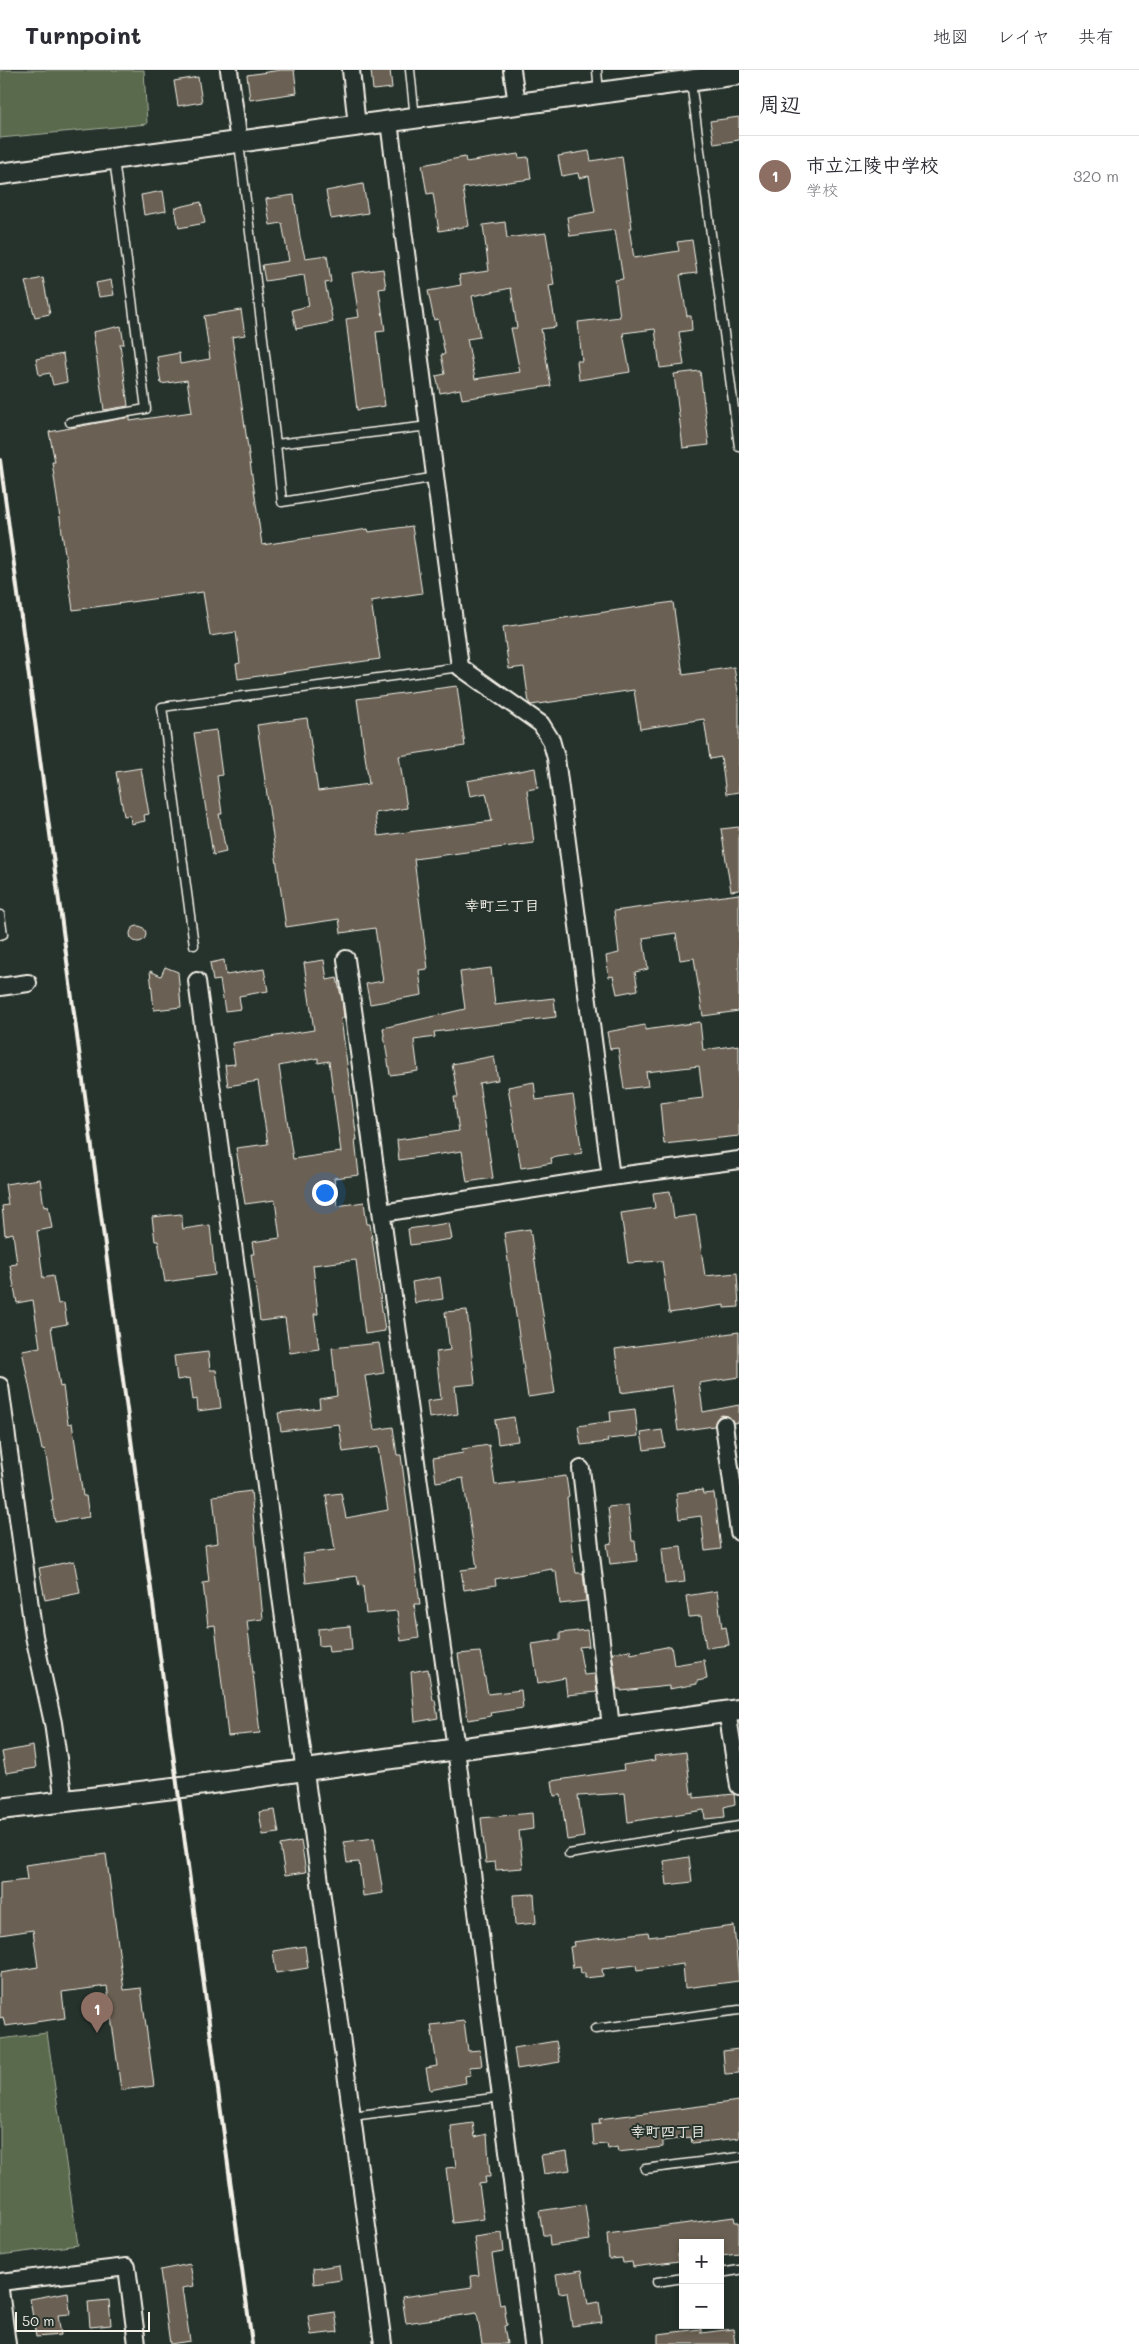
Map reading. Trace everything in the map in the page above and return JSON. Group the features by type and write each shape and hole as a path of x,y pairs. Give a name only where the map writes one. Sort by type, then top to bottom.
{"street":[{"path":"229,70 239,142"},
{"path":"351,70 357,126"},
{"path":"512,70 516,104"},
{"path":"0,174 739,74"},
{"path":"389,122 437,477 460,668 542,724 551,740 556,758 611,1177"},
{"path":"346,959 456,1748 533,2344"},
{"path":"197,981 383,2344"},
{"path":"0,988 28,983"},
{"path":"382,1213 611,1177 739,1160"},
{"path":"0,1386 34,1636 53,1723 64,1801"},
{"path":"724,1425 739,1532"},
{"path":"581,1470 611,1728"},
{"path":"0,1809 190,1786 733,1711 739,1786"},
{"path":"0,2282 127,2267 137,2344"},
{"path":"0,2290 7,2344"}],"lane":[{"path":"410,70 415,118"},
{"path":"597,70 600,93"},
{"path":"690,81 739,447"},
{"path":"239,142 282,502 437,477"},
{"path":"70,422 146,409 114,159"},
{"path":"276,444 429,426"},
{"path":"194,945 162,706 460,668"},
{"path":"0,915 3,934 0,935"},
{"path":"569,1854 739,1826"},
{"path":"595,2029 739,2010"},
{"path":"351,2116 501,2097"},
{"path":"645,2169 739,2157"},
{"path":"724,2272 739,2270"},
{"path":"657,2282 679,2279"}],"green space":[{"path":"0,70 144,70 147,124 0,138"},
{"path":"47,2033 78,2245 0,2255 0,2039"}],"building":[{"path":"294,70 297,93 250,100 247,75"},
{"path":"371,70 390,70 392,88 373,90"},
{"path":"198,77 202,102 178,106 174,81"},
{"path":"739,117 739,140 714,144 710,121"},
{"path":"589,151 591,161 622,156 632,228 629,228 634,258 679,251 677,242 692,240 697,273 680,275 687,316 691,316 692,330 679,332 684,365 660,368 655,329 623,333 630,372 579,380 577,361 582,361 578,322 620,317 615,280 623,279 615,230 570,236 567,217 595,212 589,176 579,178 578,173 562,176 558,156"},
{"path":"518,154 519,158 528,157 531,179 463,188 469,226 439,231 433,193 427,194 422,165 465,157 466,162"},
{"path":"363,184 368,213 331,219 326,191"},
{"path":"163,191 166,211 144,215 141,195"},
{"path":"294,195 305,258 327,255 331,282 325,283 333,322 296,329 292,310 309,306 304,275 265,281 262,265 289,261 282,223 270,225 266,199"},
{"path":"201,202 205,223 179,228 175,208"},
{"path":"505,222 507,238 546,233 554,285 549,286 556,327 541,329 551,386 462,399 460,389 440,393 436,376 445,374 441,355 445,354 438,319 434,320 428,291 461,285 459,275 489,271 483,225","holes":["511,288 517,328 511,328 520,372 475,379 467,339 480,337 472,296"]},
{"path":"383,269 386,288 379,289 385,331 376,332 385,406 357,410 346,319 359,317 352,273"},
{"path":"43,278 50,314 35,317 25,282"},
{"path":"111,280 114,295 99,297 96,283"},
{"path":"241,310 245,335 232,337 262,545 368,529 369,532 412,526 422,593 371,601 380,659 238,679 236,664 240,663 236,632 210,636 203,592 73,610 52,462 55,462 49,432 130,417 130,421 192,412 187,380 161,384 157,357 179,353 180,364 210,359 204,316"},
{"path":"121,326 124,344 120,344 128,406 104,410 93,332"},
{"path":"63,354 67,382 53,385 50,373 39,375 36,359"},
{"path":"700,371 709,445 683,448 674,374"},
{"path":"673,602 683,675 734,667 739,698 739,792 726,794 721,757 710,759 704,719 640,729 634,690 531,705 529,703 524,667 509,669 503,627"},
{"path":"457,686 465,746 399,756 407,808 375,813 378,836 492,821 486,793 470,796 467,781 535,768 538,788 527,790 534,843 414,859 428,969 419,970 422,995 370,1004 366,984 383,981 375,928 341,933 339,919 286,927 257,725 307,718 318,791 369,784 357,699"},
{"path":"216,730 222,775 217,776 222,814 219,814 226,852 213,855 194,733"},
{"path":"141,768 149,814 144,815 145,821 131,824 130,815 124,816 116,772"},
{"path":"739,827 739,890 731,891 721,829"},
{"path":"739,894 739,1011 703,1016 694,958 680,960 676,933 643,938 648,969 635,972 638,990 617,994 613,976 609,977 606,956 619,953 614,911"},
{"path":"135,926 141,926 146,931 144,940 135,942 130,937 130,931"},
{"path":"224,960 226,975 264,969 268,991 239,996 241,1009 225,1011 220,980 213,981 210,963"},
{"path":"324,960 327,980 337,978 342,1000 344,1018 341,1018 357,1140 355,1140 359,1175 334,1178 337,1206 364,1202 367,1224 370,1224 385,1331 365,1334 356,1260 313,1265 318,1314 314,1314 319,1349 290,1353 285,1318 260,1321 251,1254 254,1254 252,1242 280,1238 275,1200 245,1204 236,1148 268,1144 258,1081 228,1086 225,1065 235,1064 232,1043 314,1030 304,963","holes":["318,1058 318,1063 329,1061 341,1152 293,1159 279,1066"]},
{"path":"165,967 178,972 181,1007 154,1010 150,971 161,976"},
{"path":"491,968 495,1005 554,998 556,1017 434,1032 435,1037 414,1040 418,1071 390,1075 383,1028 465,1009 460,972"},
{"path":"700,1022 703,1050 739,1045 739,1136 664,1144 660,1103 703,1098 699,1066 646,1072 648,1086 624,1089 618,1048 610,1049 607,1032 645,1025 645,1030"},
{"path":"494,1056 498,1080 479,1083 493,1178 467,1182 462,1151 399,1160 397,1140 459,1131 454,1097 458,1097 452,1064"},
{"path":"534,1082 536,1100 573,1095 582,1153 551,1158 552,1163 521,1168 508,1087"},
{"path":"40,1179 44,1207 48,1206 52,1228 37,1231 43,1278 53,1276 58,1304 64,1303 67,1324 51,1327 60,1387 63,1386 68,1424 72,1423 83,1496 86,1496 89,1517 55,1522 45,1449 42,1450 22,1350 40,1347 33,1300 17,1303 10,1265 17,1264 13,1233 5,1235 2,1206 8,1205 5,1184"},
{"path":"670,1191 674,1218 696,1215 705,1276 737,1273 739,1307 724,1308 724,1305 669,1313 662,1261 628,1263 621,1213 655,1208 653,1193"},
{"path":"181,1214 183,1229 210,1225 215,1275 165,1282 158,1241 155,1241 152,1217"},
{"path":"449,1223 452,1239 410,1245 408,1229"},
{"path":"530,1229 555,1393 528,1397 504,1233"},
{"path":"440,1277 443,1299 415,1303 412,1282"},
{"path":"467,1310 475,1384 455,1386 458,1414 429,1418 427,1401 441,1399 436,1352 450,1350 445,1312"},
{"path":"739,1332 739,1377 699,1383 703,1412 739,1405 739,1422 734,1423 728,1416 722,1415 718,1417 714,1426 678,1431 672,1386 621,1393 615,1349"},
{"path":"379,1343 384,1373 365,1376 374,1430 393,1427 397,1455 401,1455 420,1604 414,1604 419,1638 401,1641 397,1611 366,1614 363,1585 359,1586 357,1576 306,1583 303,1554 335,1550 326,1495 341,1493 346,1518 388,1510 378,1447 343,1452 339,1424 281,1431 278,1413 320,1408 319,1399 337,1396 332,1348"},
{"path":"208,1352 210,1370 216,1370 221,1408 198,1411 197,1399 193,1400 190,1378 177,1380 174,1356"},
{"path":"635,1409 638,1436 607,1439 608,1442 581,1445 578,1426 611,1421 610,1412"},
{"path":"514,1417 518,1441 498,1444 495,1420"},
{"path":"662,1430 665,1447 644,1450 641,1433"},
{"path":"489,1445 495,1485 566,1476 572,1550 576,1573 583,1573 586,1601 560,1604 556,1571 552,1571 552,1569 495,1579 496,1585 464,1590 461,1570 477,1568 463,1478 436,1482 433,1458 463,1453 462,1449"},
{"path":"702,1490 703,1494 714,1493 721,1549 705,1551 701,1516 679,1519 676,1493"},
{"path":"251,1491 263,1619 247,1621 260,1733 228,1736 215,1625 208,1626 203,1583 209,1582 205,1545 218,1543 213,1496"},
{"path":"628,1505 632,1541 635,1541 637,1561 610,1564 607,1544 612,1543 608,1507"},
{"path":"681,1546 685,1582 665,1584 662,1548"},
{"path":"74,1561 80,1593 45,1600 39,1568"},
{"path":"717,1591 722,1628 726,1627 729,1645 706,1648 701,1616 689,1617 686,1596"},
{"path":"350,1626 352,1650 329,1652 328,1645 319,1646 318,1629"},
{"path":"587,1630 589,1646 579,1647 584,1675 595,1674 597,1692 567,1695 565,1678 538,1683 532,1644 560,1640 560,1633"},
{"path":"671,1646 674,1665 704,1660 707,1679 697,1681 697,1684 669,1689 669,1686 621,1691 621,1689 617,1689 612,1653 630,1650 631,1654"},
{"path":"480,1652 488,1694 521,1690 523,1708 490,1713 491,1716 468,1720 458,1654"},
{"path":"428,1669 438,1718 415,1722 411,1672"},
{"path":"33,1746 36,1768 6,1773 2,1752"},
{"path":"686,1752 691,1794 694,1793 694,1798 734,1794 735,1804 724,1807 725,1817 705,1819 704,1810 628,1822 625,1793 578,1796 584,1837 567,1840 561,1795 554,1796 552,1781 624,1770 623,1765 655,1760 654,1756"},
{"path":"275,1810 279,1833 263,1835 259,1812"},
{"path":"532,1813 533,1829 519,1831 523,1868 496,1870 495,1862 486,1863 481,1818"},
{"path":"374,1838 383,1893 363,1896 359,1862 347,1863 344,1842"},
{"path":"301,1841 306,1872 285,1875 280,1845"},
{"path":"106,1854 124,1990 141,1988 154,2086 121,2090 107,1986 62,1992 65,2018 5,2026 3,2017 0,2018 0,1973 38,1967 33,1930 0,1935 0,1883 27,1880 25,1865"},
{"path":"689,1857 692,1882 667,1885 664,1861"},
{"path":"534,1894 536,1923 515,1925 513,1895"},
{"path":"734,1926 739,1981 685,1988 683,1964 637,1970 636,1965 602,1969 603,1976 585,1978 585,1973 581,1973 580,1967 573,1968 570,1947 574,1946 573,1942 648,1932 649,1937"},
{"path":"305,1946 308,1968 276,1973 273,1951"},
{"path":"464,2021 468,2051 480,2050 482,2066 469,2067 471,2075 465,2076 466,2083 430,2090 426,2068 437,2066 431,2025"},
{"path":"556,2041 560,2062 517,2069 514,2048"},
{"path":"739,2049 739,2073 725,2074 723,2051"},
{"path":"739,2101 739,2138 692,2143 691,2137 663,2141 663,2147 618,2152 617,2147 608,2149 607,2144 594,2145 592,2125 600,2124 599,2119"},
{"path":"473,2123 475,2137 487,2134 490,2177 485,2177 486,2183 479,2184 484,2219 453,2223 446,2168 456,2167 451,2126"},
{"path":"567,2151 570,2170 544,2174 541,2155"},
{"path":"585,2204 590,2240 550,2246 549,2235 543,2235 539,2211"},
{"path":"734,2217 735,2222 739,2222 739,2254 724,2256 724,2239 679,2239 679,2261 633,2267 632,2262 623,2263 622,2258 609,2259 607,2234"},
{"path":"502,2233 504,2252 492,2254 500,2305 504,2304 507,2325 504,2326 507,2344 482,2344 477,2313 406,2323 402,2297 472,2287 471,2276 479,2275 474,2237"},
{"path":"190,2264 194,2286 182,2288 190,2341 170,2344 160,2270"},
{"path":"339,2265 341,2280 314,2284 313,2269"},
{"path":"582,2270 588,2304 599,2302 602,2322 572,2326 567,2292 559,2293 556,2274"},
{"path":"68,2292 70,2314 58,2315 61,2335 36,2337 30,2299"},
{"path":"109,2300 111,2325 90,2327 88,2302"},
{"path":"335,2312 338,2332 311,2335 308,2316"},
{"path":"701,2329 701,2333 733,2329 735,2344 658,2344 658,2334"}],"railway":[{"path":"0,460 252,2344"}],"place":[{"name":"市立江陵中学校","path":"97,2033"}],"district":[{"name":"幸町三丁目","path":"502,906"},
{"name":"幸町四丁目","path":"668,2132"}]}
